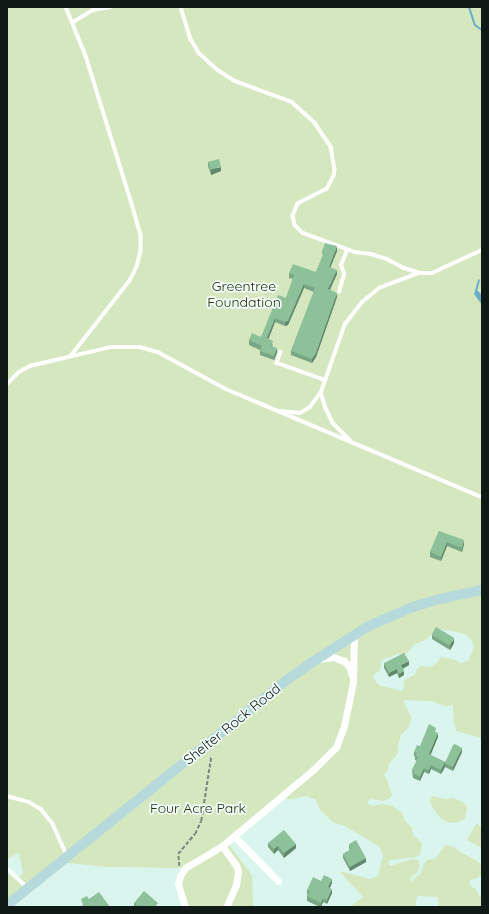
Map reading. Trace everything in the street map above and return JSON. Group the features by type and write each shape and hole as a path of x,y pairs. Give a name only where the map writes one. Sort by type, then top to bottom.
{"main road":[{"name":"Shelter Rock Road","path":"7,905 284,682 311,663 354,635 410,608 436,600 482,590"}],"street":[{"path":"185,907 178,887 185,868 222,846 333,751 341,736 353,682 354,635"},
{"path":"311,663 326,657 338,658 349,666 353,682"},
{"path":"234,836 278,881"},
{"path":"222,846 236,865 238,871 236,885 226,907"}],"lane":[{"path":"66,7 86,56 141,235 141,251 137,267 130,281 72,355"},
{"path":"73,22 93,10 110,7"},
{"path":"182,7 192,39 199,53 218,70 235,81 292,102 315,123 331,147 335,169 334,176 327,189 298,204 293,216 295,225 303,232 347,250 387,259 404,268 420,273"},
{"path":"338,292 344,274 341,265 347,250"},
{"path":"276,410 300,413 310,407 321,392 345,324 362,302 379,288 420,273 432,272 482,250"},
{"path":"7,384 19,372 30,366 111,347 140,347 152,350 177,361 226,389 482,497"},
{"path":"281,352 276,363 325,380"},
{"path":"321,392 333,423 352,442"},
{"path":"7,796 29,802 41,809 53,824 68,856"},
{"path":"7,868 28,888"}],"path":[{"path":"182,873 178,865 178,854 195,834 201,821 211,757"}],"green space":[{"name":"Greentree Foundation","path":"7,7 482,7 482,738 456,731 453,705 445,706 431,701 403,700 411,717 409,727 401,735 398,753 389,764 388,770 383,776 386,777 392,795 390,798 383,801 370,799 367,804 373,806 382,804 392,806 402,813 405,821 412,827 413,836 422,843 420,854 416,857 390,860 388,863 390,866 412,859 418,860 420,865 418,871 410,879 411,882 421,873 423,865 427,860 436,858 445,845 454,847 460,852 479,862 482,866 482,874 477,878 470,880 470,886 476,889 479,896 482,896 482,907 439,907 438,897 417,896 415,907 350,907 363,897 339,871 370,879 378,876 383,856 380,847 347,827 333,822 320,810 316,800 307,796 292,799 280,798 227,842 252,875 253,907 185,907 178,887 185,868 106,867 61,862 7,905 7,873 17,880 23,873 19,853 7,859","holes":["440,629 466,634 472,641 474,647 469,660 461,663 452,659 441,657 437,663 430,667 421,666 417,669 415,675 406,679 402,691 381,686 373,677 374,674 380,671 381,662 385,658 392,657 396,654 405,655 415,644 426,640 435,630"]},
{"path":"432,796 445,799 453,798 463,802 467,807 465,819 450,823 441,819 430,802"},
{"path":"476,824 482,827 482,848 467,840"}],"water":[{"path":"476,289 482,295 482,305 474,294"}],"building":[{"path":"219,159 221,167 210,169 208,162"},
{"path":"325,243 337,246 329,267 337,270 328,289 337,293 316,353 312,359 291,351 315,288 304,284 288,321 285,322 275,318 267,338 273,341 271,346 277,348 274,356 260,351 262,346 249,340 252,333 261,337 278,295 286,298 294,275 289,273 293,264 316,272 324,252 322,251"},
{"path":"439,531 464,540 462,548 447,542 441,557 430,552"},
{"path":"436,627 454,638 449,646 431,635"},
{"path":"404,653 409,661 401,665 404,671 399,674 397,669 389,673 384,663"},
{"path":"429,724 436,728 435,732 438,733 429,754 445,762 441,770 431,765 429,770 424,768 420,777 413,773 414,771 412,770 418,757 415,756 417,753 414,752 417,745 420,746"},
{"path":"455,744 462,748 453,767 445,763 453,745"},
{"path":"284,830 296,844 284,853 278,846 274,849 268,843"},
{"path":"356,840 366,858 350,867 343,854 351,849 349,844"},
{"path":"324,875 332,879 328,887 332,889 327,900 323,898 321,903 307,896 310,891 307,890 313,877 321,881"},
{"path":"144,891 158,903 155,907 138,907 134,903"},
{"path":"99,892 110,907 80,907 83,905 81,899 87,896 89,899"}],"waterway":[{"path":"469,7 475,25 482,30"},
{"path":"476,291 479,280"}],"park label":[{"name":"Four Acre Park","path":"198,808"}]}
